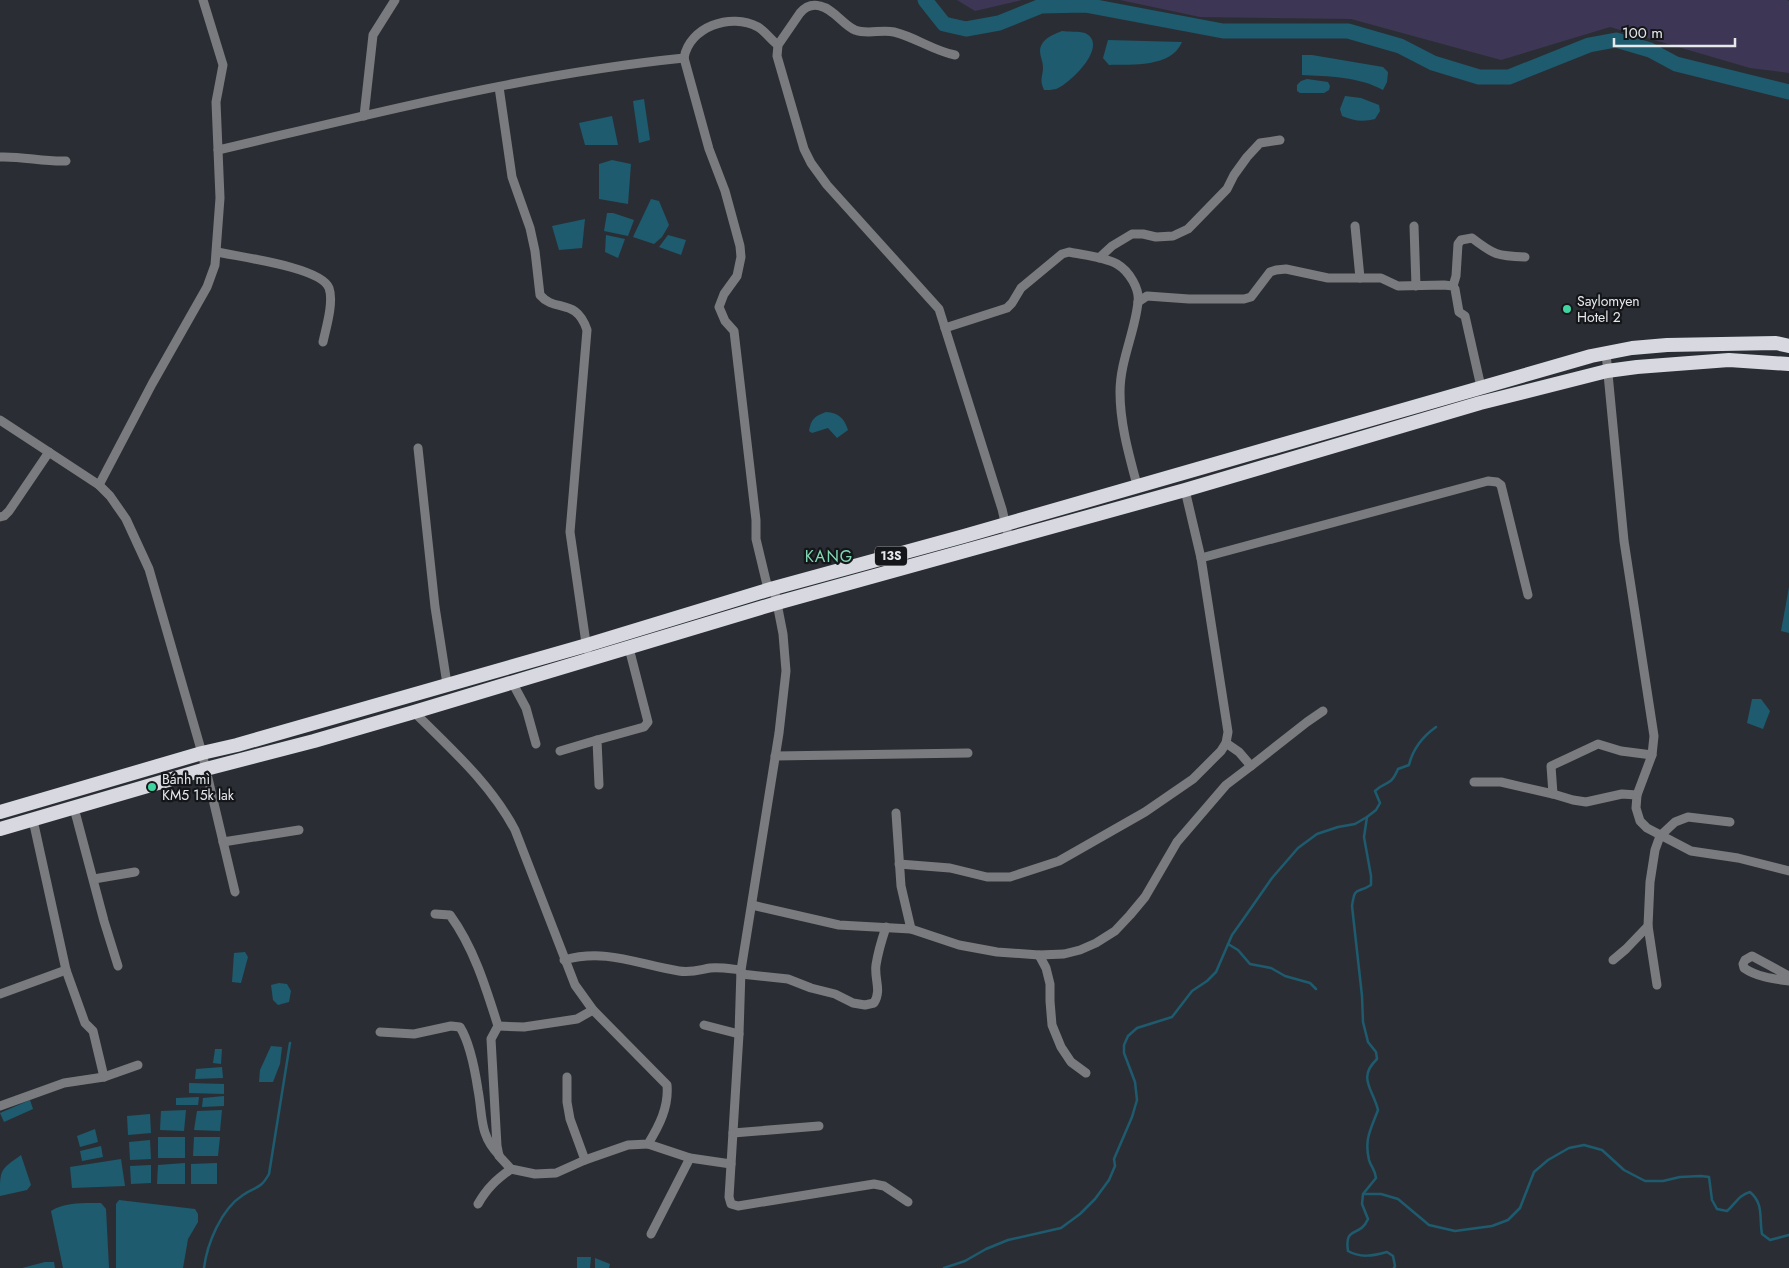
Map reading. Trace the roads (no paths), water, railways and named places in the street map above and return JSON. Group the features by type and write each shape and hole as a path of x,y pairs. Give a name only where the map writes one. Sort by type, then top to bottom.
{"highway":[{"name":"13S","path":"0,812 202,752 237,745 586,645 771,589 1606,353 1632,348 1667,345 1767,343 1789,346"},
{"name":"13S","path":"0,829 206,769 314,741 589,661 777,603 1185,490 1480,403 1607,371 1671,363 1729,360 1789,364"},
{"path":"1390,413 1393,428"}],"street":[{"path":"99,485 152,384 207,287 215,265 220,198 216,102 223,65 203,0"},
{"path":"364,116 373,35 395,0"},
{"path":"955,55 941,52 894,32 870,33 853,29 826,8 813,6 804,9 778,46 777,56 798,133 810,163 827,186 936,304 1002,509 1009,538"},
{"path":"778,46 759,28 745,22 717,23 708,27 689,44 685,50 684,58 709,149 725,191 740,246 741,257 738,276 724,294 719,308 724,320 734,330 756,520 756,539 777,603 783,634 786,671 775,756 741,972 729,1197 732,1204 738,1206 874,1184 884,1186 908,1202"},
{"path":"218,150 437,99 561,75 684,58"},
{"path":"499,87 512,177 532,236 540,294 544,299 567,306 580,315 587,330 570,532 589,661"},
{"path":"1099,258 1112,246 1132,234 1156,237 1173,236 1188,229 1227,189 1234,174 1260,143 1280,140"},
{"path":"0,157 66,161"},
{"path":"1355,226 1360,278"},
{"path":"1414,226 1416,286"},
{"path":"1453,286 1456,276 1458,244 1461,240 1472,238 1486,250 1503,256 1525,257"},
{"path":"216,252 288,266 317,276 325,281 330,289 331,300 323,342"},
{"path":"945,328 1007,308 1021,288 1062,254 1069,252 1117,264 1129,275 1137,289 1138,302 1122,371 1120,392 1125,441 1137,485"},
{"path":"1138,302 1147,296 1208,300 1244,299 1251,297 1270,272 1286,269 1328,278 1381,278 1398,286 1453,286"},
{"path":"1453,286 1456,289 1459,312 1465,316 1481,387"},
{"path":"1606,353 1624,540 1654,736 1652,755 1638,796 1636,808 1640,821 1660,836 1691,851 1738,858 1789,871"},
{"path":"0,420 99,485 110,496 126,519 149,569 202,752 235,892"},
{"path":"418,448 435,607 447,684"},
{"path":"0,517 9,511 49,452"},
{"path":"1201,558 1488,481 1497,482 1501,485 1528,595"},
{"path":"899,864 950,868 987,877 1010,877 1059,861 1145,812 1193,778 1211,762 1226,743 1228,732 1201,558 1185,490"},
{"path":"560,751 644,726 648,722 629,648"},
{"path":"512,682 526,708 536,744"},
{"path":"752,905 839,925 911,929 959,945 998,952 1039,955 1064,954 1080,950 1115,931 1145,897 1177,842 1226,785 1323,711"},
{"path":"414,712 486,785 503,808 515,830 575,985 593,1010 667,1085 668,1096 664,1112 648,1144"},
{"path":"597,740 599,785"},
{"path":"1226,743 1239,752 1251,766"},
{"path":"1553,794 1551,766 1598,744 1621,752 1652,755"},
{"path":"775,756 968,753"},
{"path":"1474,782 1501,782 1586,802 1622,794 1638,796"},
{"path":"74,808 118,966"},
{"path":"896,813 901,886 911,929"},
{"path":"1657,984 1648,926 1650,882 1655,850 1660,836 1675,822 1688,817 1730,822"},
{"path":"33,820 66,970 85,1023 94,1031 104,1077"},
{"path":"224,842 299,830"},
{"path":"94,879 135,872"},
{"path":"435,914 450,916 461,930 484,982 498,1026 491,1039 497,1146 500,1156"},
{"path":"1613,960 1648,926"},
{"path":"564,960 578,956 598,954 627,958 679,971 694,972 709,968 725,968 788,979 811,988 835,994 853,1003 865,1005 874,1003 877,997 876,968 886,927"},
{"path":"1039,955 1046,968 1050,984 1052,1025 1061,1047 1071,1062 1086,1073"},
{"path":"1789,976 1752,956 1745,960 1743,964 1744,968 1750,972 1789,982"},
{"path":"0,994 66,970"},
{"path":"498,1026 524,1027 577,1019 593,1010"},
{"path":"704,1025 739,1034"},
{"path":"380,1032 414,1034 451,1026 460,1027 466,1038 478,1090 486,1138 511,1169 535,1174 556,1173 585,1160 628,1145 648,1144 690,1158 731,1164"},
{"path":"0,1106 64,1083 104,1077 138,1065"},
{"path":"567,1077 567,1102 570,1119 585,1160"},
{"path":"733,1133 819,1126"},
{"path":"651,1234 690,1158"},
{"path":"478,1204 486,1190 511,1169"}],"water":[{"path":"1062,31 1085,33 1092,39 1091,55 1078,72 1062,86 1052,90 1044,90 1041,81 1043,67 1040,53 1042,43 1054,34"},
{"path":"1108,40 1182,42 1177,50 1160,60 1150,63 1109,65 1103,58"},
{"path":"1302,55 1383,67 1388,72 1387,82 1383,90 1354,80 1302,75"},
{"path":"1307,79 1328,82 1329,90 1324,93 1300,93 1297,91 1297,85"},
{"path":"1345,96 1361,98 1379,105 1380,111 1375,119 1362,121 1342,116 1340,109"},
{"path":"644,99 650,140 639,143 633,101"},
{"path":"612,116 618,145 585,145 579,123"},
{"path":"612,160 631,164 628,204 599,199 599,164"},
{"path":"651,199 659,201 669,225 662,237 654,244 633,237"},
{"path":"607,213 613,213 634,220 628,236 604,231"},
{"path":"585,219 582,248 559,250 552,226"},
{"path":"606,235 625,239 618,258 605,252"},
{"path":"668,235 686,240 681,255 659,247"},
{"path":"826,412 840,417 845,422 848,430 837,438 828,428 812,433 809,431 814,418"},
{"path":"1789,587 1789,633 1781,631"},
{"path":"1752,699 1761,699 1770,711 1763,729 1747,723"},
{"path":"245,952 248,957 241,983 232,982 234,953"},
{"path":"287,984 291,991 289,1002 278,1005 273,1000 271,985"},
{"path":"271,1046 282,1047 280,1064 273,1082 259,1082 260,1070"},
{"path":"215,1049 222,1049 221,1064 213,1063"},
{"path":"222,1067 223,1078 195,1079 196,1069"},
{"path":"189,1083 224,1084 224,1094 189,1093"},
{"path":"224,1096 224,1106 202,1107 203,1098"},
{"path":"199,1097 198,1105 176,1105 176,1098"},
{"path":"30,1100 33,1109 4,1122 0,1113"},
{"path":"186,1110 184,1131 160,1130 161,1111"},
{"path":"222,1110 220,1131 194,1130 197,1111"},
{"path":"150,1114 151,1133 128,1135 127,1116"},
{"path":"95,1129 98,1142 80,1147 77,1136"},
{"path":"158,1137 185,1137 185,1158 158,1158"},
{"path":"194,1137 220,1137 218,1156 193,1156"},
{"path":"150,1140 151,1159 130,1160 129,1142"},
{"path":"101,1146 103,1157 82,1161 80,1151"},
{"path":"21,1155 31,1185 27,1190 0,1196 0,1180 5,1167"},
{"path":"121,1159 125,1186 72,1188 70,1167"},
{"path":"185,1163 185,1184 157,1184 158,1165"},
{"path":"217,1163 217,1184 191,1184 191,1164"},
{"path":"151,1165 151,1183 131,1184 130,1166"},
{"path":"119,1200 195,1209 198,1214 198,1222 188,1239 183,1268 116,1268 116,1204"},
{"path":"101,1203 106,1209 109,1268 63,1268 51,1211 62,1206"},
{"path":"577,1257 591,1257 590,1268 577,1268"},
{"path":"595,1258 610,1264 609,1268 595,1268"},
{"path":"45,1262 54,1262 55,1268 22,1268"}],"waterway":[{"path":"925,0 944,24 966,29 999,23 1041,6 1085,5 1223,31 1348,31 1400,46 1433,63 1479,77 1509,77 1589,45 1616,40 1650,50 1676,64 1789,92"},
{"path":"1394,1268 1393,1256 1387,1252 1377,1255 1357,1255 1348,1251 1347,1243 1350,1234 1365,1225 1368,1219 1362,1204 1363,1194 1376,1178 1369,1160 1367,1146 1378,1110 1367,1078 1371,1066 1377,1059 1376,1052 1368,1042 1363,1022 1352,906 1356,892 1371,885 1364,837 1367,817 1376,810 1380,803 1375,791 1393,779 1398,769 1409,765 1419,743 1436,727"},
{"path":"944,1268 965,1261 986,1249 1008,1240 1061,1228 1080,1214 1095,1199 1109,1180 1115,1166 1114,1159 1132,1117 1137,1100 1135,1082 1124,1053 1124,1045 1128,1036 1137,1028 1172,1017 1192,991 1216,972 1232,935 1272,878 1298,848 1317,834 1355,824 1367,817"},
{"path":"1228,944 1238,950 1250,964 1271,968 1285,976 1310,983 1316,989"},
{"path":"204,1268 208,1248 216,1228 228,1209 235,1201 260,1185 269,1174 290,1043"},
{"path":"1364,1194 1381,1194 1398,1199 1429,1225 1455,1231 1492,1226 1508,1220 1520,1208 1534,1172 1548,1160 1569,1148 1584,1145 1602,1150 1624,1170 1645,1181 1663,1181 1680,1177 1709,1177 1712,1200 1717,1209 1727,1211 1740,1197 1750,1192 1759,1206 1762,1234 1770,1240 1789,1235"}],"place":[{"name":"Saylomyen Hotel 2","path":"1567,309"},
{"name":"Bánh mì KM5 15k lak","path":"152,787"}],"district":[{"name":"KANG","path":"829,556"}]}
